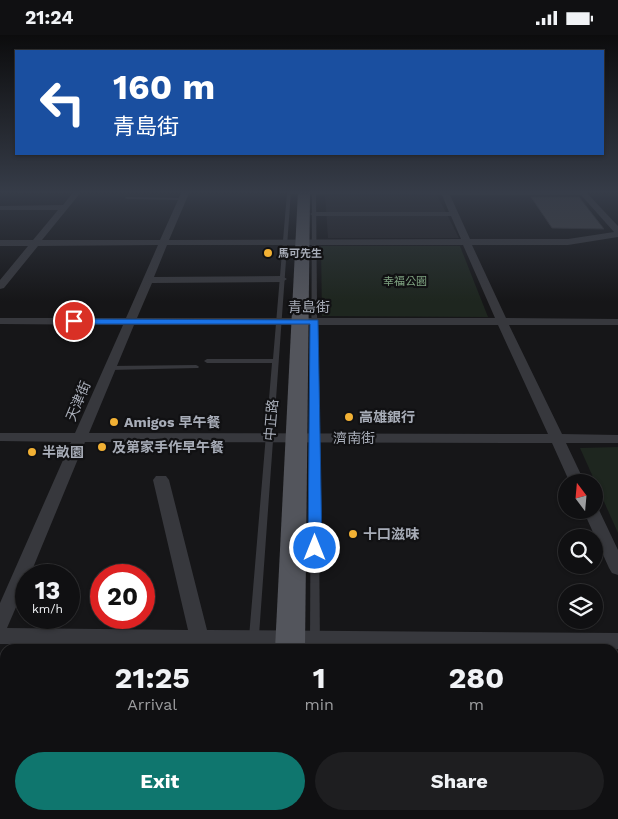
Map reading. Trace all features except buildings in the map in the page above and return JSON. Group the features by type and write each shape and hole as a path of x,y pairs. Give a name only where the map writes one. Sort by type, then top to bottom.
{"main road":[{"name":"中正路","path":"290,644 306,438 298,322 303,228"}],"street":[{"path":"0,286 48,228"},
{"name":"天津街","path":"0,624 169,228"},
{"path":"460,228 502,322 574,474"},
{"path":"0,243 568,242 618,233"},
{"path":"148,280 282,279"},
{"name":"青島街","path":"0,321 618,322"},
{"name":"濟南街","path":"0,437 618,439"},
{"path":"161,480 200,638"},
{"path":"595,519 618,568"},
{"path":"0,636 200,638 254,644 618,641"}],"lane":[{"name":"中正路","path":"298,228 301,242"},
{"name":"中正路","path":"254,644 276,361 298,322 282,279 308,228"},
{"path":"208,361 276,361"},
{"path":"110,368 196,367"},
{"name":"中正路","path":"306,438 315,644"}],"shaded area":[{"path":"327,228 454,228 459,238 328,238"}],"green space":[{"name":"幸福公園","path":"321,246 460,246 488,317 322,316"},
{"path":"618,447 618,533 603,499 603,474 592,474 580,448"}],"place":[{"name":"馬可先生","path":"268,253"},
{"name":"高雄銀行","path":"349,417"},
{"name":"Amigos 早午餐","path":"114,422"},
{"name":"及第家手作早午餐","path":"102,447"},
{"name":"半畝園","path":"32,452"},
{"name":"十口滋味","path":"353,534"}],"route":[{"path":"74,321 314,322 315,548"}]}
